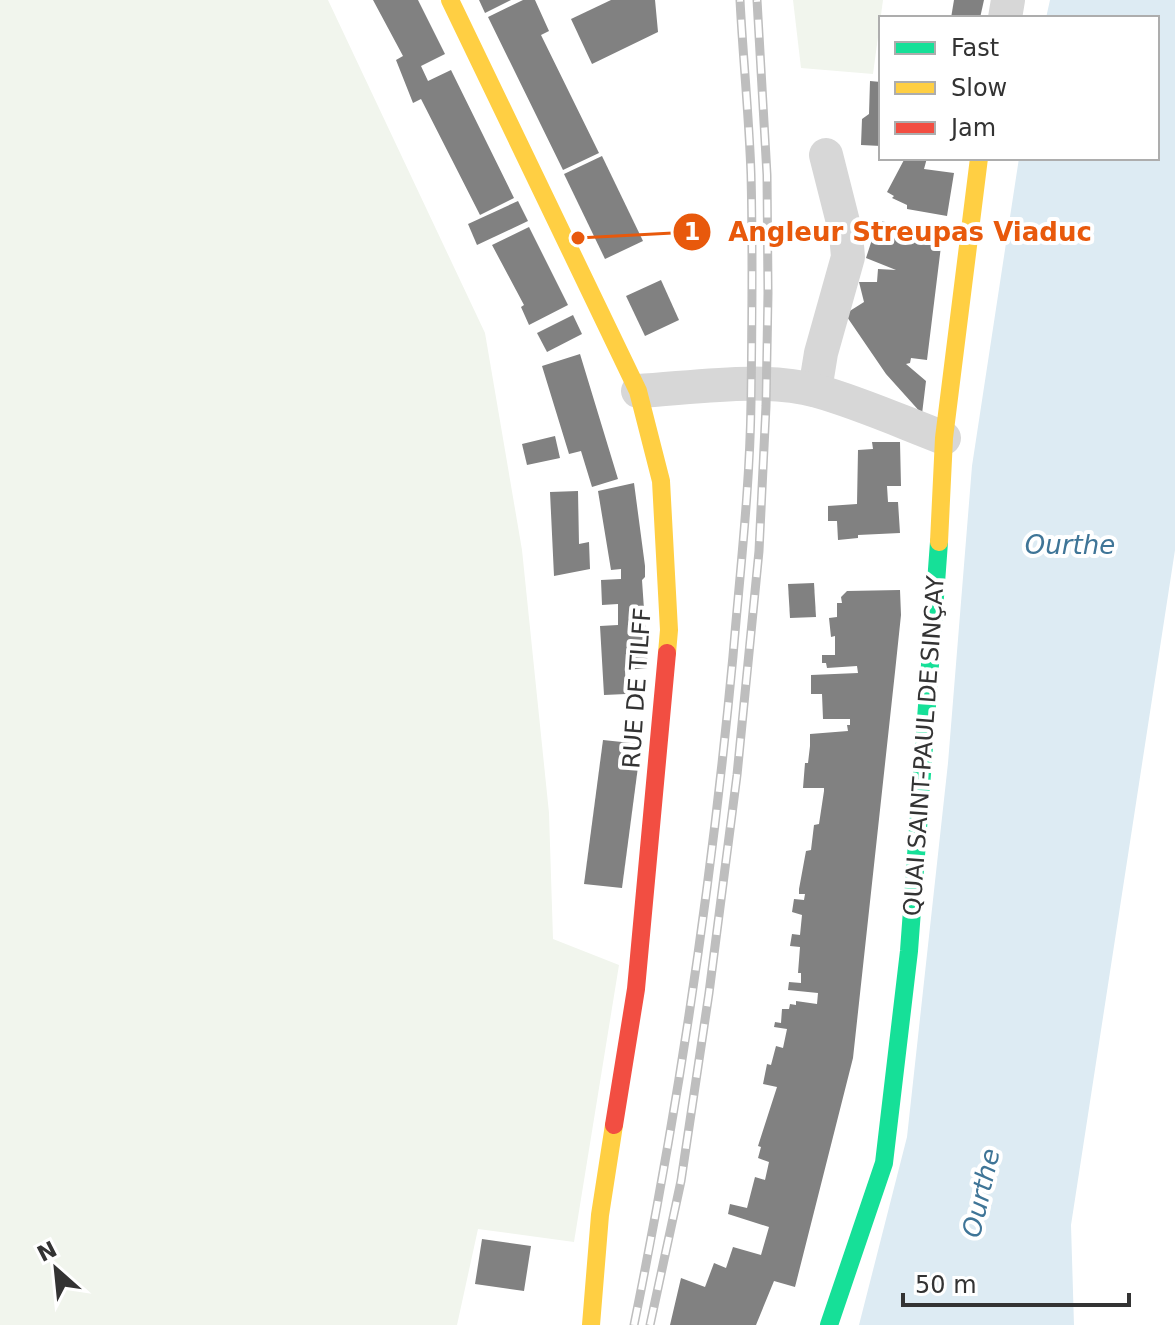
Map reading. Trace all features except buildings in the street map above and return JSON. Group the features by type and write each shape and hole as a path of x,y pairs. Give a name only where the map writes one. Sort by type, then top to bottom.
{"main road":[{"name":"RUE DE TILFF","path":"450,0 638,391 661,481 669,630 636,989 600,1215 591,1325"},
{"name":"QUAI SAINT-PAUL DE SINÇAY","path":"829,1325 884,1163 909,951 941,523 944,438 979,160"}],"street":[{"path":"815,390 821,353 848,257 846,234 826,155"},
{"path":"638,391 715,386 783,386 815,390 944,438"}],"shaded area":[{"path":"0,0 328,0 485,333 522,550 549,813 553,939 619,965 574,1242 478,1229 457,1325 0,1325"},
{"path":"793,0 883,0 873,74 801,68"}],"water":[{"name":"Ourthe","path":"1050,0 1175,0 1175,550 1071,1225 1074,1325 859,1325 907,1137 948,763 972,466 1019,160 1159,160 1159,16 1046,16"}],"railway":[{"path":"634,1325 666,1159 704,908 725,740 744,529 750,434 752,231 740,0"},
{"path":"650,1325 681,1181 709,993 737,775 759,551 768,293 767,175 757,0"}],"traffic: fast":[{"path":"829,1325 884,1163 909,951 939,542"}],"traffic: slow":[{"path":"450,0 638,391 661,481 669,630 667,653"},
{"path":"939,542 944,438 979,160"},
{"path":"591,1325 600,1215 614,1125"}],"traffic: jam":[{"path":"614,1125 636,989 667,653"}],"place":[{"name":"Angleur Streupas Viaduc","path":"578,238"}]}
